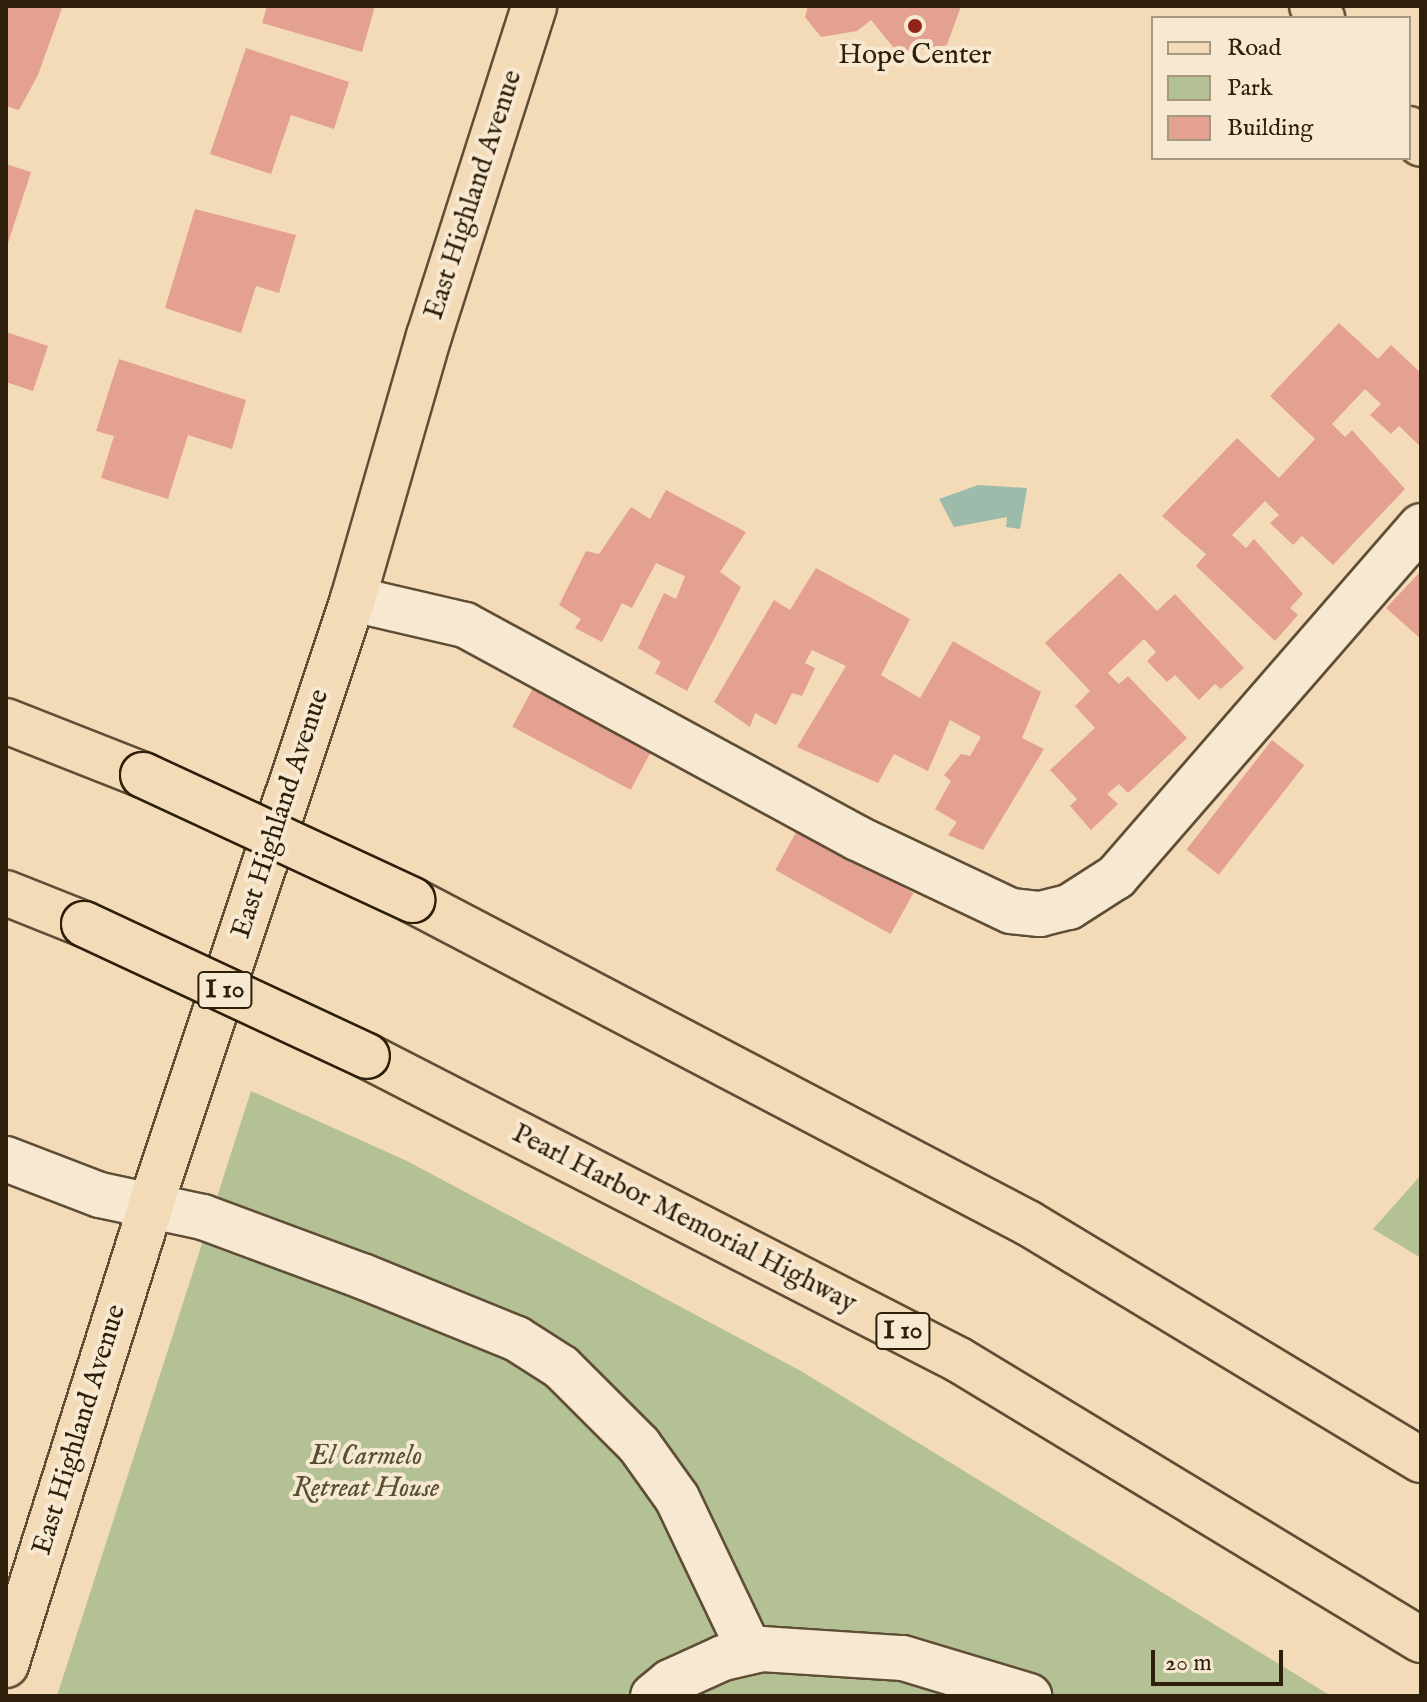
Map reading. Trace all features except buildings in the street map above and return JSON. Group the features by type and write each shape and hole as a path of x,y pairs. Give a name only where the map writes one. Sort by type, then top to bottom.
{"main road":[{"name":"East Highland Avenue","path":"6,1665 151,1204 353,599 429,336 534,6"},
{"path":"6,721 143,775 412,900 1028,1223 1421,1460"},
{"name":"Pearl Harbor Memorial Highway","path":"6,893 84,924 367,1056 959,1360 1421,1640"}],"street":[{"path":"353,599 465,625 857,838 1011,911 1040,914 1069,907 1116,877 1421,526"},
{"path":"6,1159 100,1195 203,1217 517,1339 561,1367 639,1445 677,1498 750,1651"},
{"path":"653,1696 670,1682 750,1651 903,1658 1029,1696"}],"green space":[{"name":"El Carmelo Retreat House","path":"251,1091 407,1161 801,1371 1331,1696 57,1696"},
{"path":"1421,1175 1421,1258 1373,1229"}],"shaded area":[{"path":"978,485 1027,488 1020,529 1006,527 1007,517 954,527 939,499"}],"place":[{"name":"Hope Center","path":"915,26"}]}
